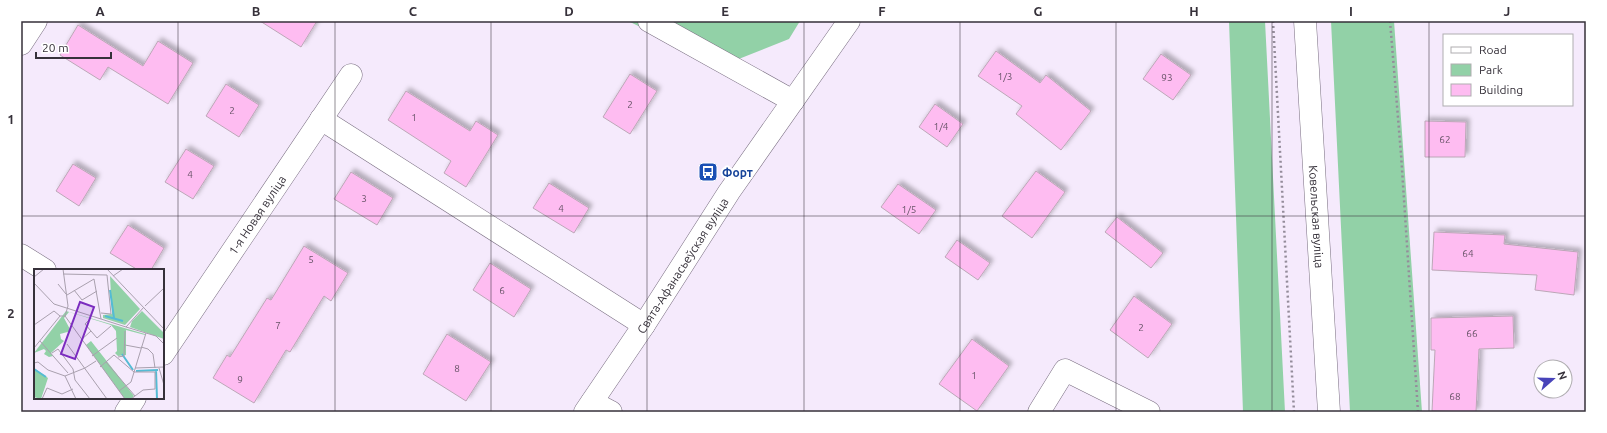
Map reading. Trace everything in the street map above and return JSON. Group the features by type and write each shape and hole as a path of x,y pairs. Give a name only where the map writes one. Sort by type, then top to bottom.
{"street":[{"path":"21,44 36,21"},
{"path":"649,21 793,101"},
{"name":"Свята-Афанасьеўская вуліца","path":"588,407 644,325 729,192 849,21"},
{"name":"Ковельская вуліца","path":"1305,21 1329,412"},
{"name":"1-я Новая вуліца","path":"165,348 351,75"},
{"path":"322,119 644,325"},
{"path":"21,255 43,269"},
{"path":"1039,412 1064,370 1150,412"},
{"path":"126,412 134,399"},
{"path":"588,407 612,412"}],"path":[{"path":"1273,21 1294,412"},
{"path":"1390,21 1418,412"}],"green space":[{"path":"628,21 800,21 789,39 721,66"},
{"path":"1229,21 1265,21 1285,412 1243,412"},
{"path":"1331,21 1394,21 1422,412 1350,412"}],"building":[{"path":"260,21 317,21 301,47"},
{"path":"78,25 143,66 158,41 193,63 168,104 108,67 100,80 60,55"},
{"path":"996,51 1040,83 1046,75 1091,111 1061,150 1016,114 1022,106 978,76"},
{"path":"1161,54 1191,75 1173,100 1143,79"},
{"path":"630,74 657,91 630,134 603,117"},
{"path":"226,84 259,105 239,137 206,116"},
{"path":"406,91 470,131 476,121 498,135 466,187 444,173 451,161 388,120"},
{"path":"935,104 963,124 947,147 919,127"},
{"path":"1425,121 1466,122 1465,157 1425,157"},
{"path":"186,149 214,166 193,199 165,182"},
{"path":"73,164 96,178 79,206 56,191"},
{"path":"1036,171 1065,192 1032,238 1002,216"},
{"path":"351,172 393,198 377,225 334,199"},
{"path":"549,183 589,208 574,233 533,208"},
{"path":"898,184 936,210 919,234 881,207"},
{"path":"1117,217 1163,253 1151,268 1105,232"},
{"path":"128,225 164,248 152,269 136,269 110,253"},
{"path":"1434,232 1505,235 1504,244 1578,252 1574,295 1535,290 1537,275 1432,270"},
{"path":"957,240 990,263 978,280 945,257"},
{"path":"304,246 348,273 331,301 324,296 290,352 286,350 254,403 213,378 227,355 230,357 267,298 271,300"},
{"path":"490,263 531,289 514,317 473,290"},
{"path":"1134,296 1172,324 1148,358 1110,330"},
{"path":"1513,316 1514,348 1479,349 1476,412 1432,411 1435,350 1431,350 1431,318"},
{"path":"447,334 491,362 466,401 423,374"},
{"path":"972,339 1009,366 977,411 939,384"}],"place":[{"name":"Форт","path":"708,172"}]}
